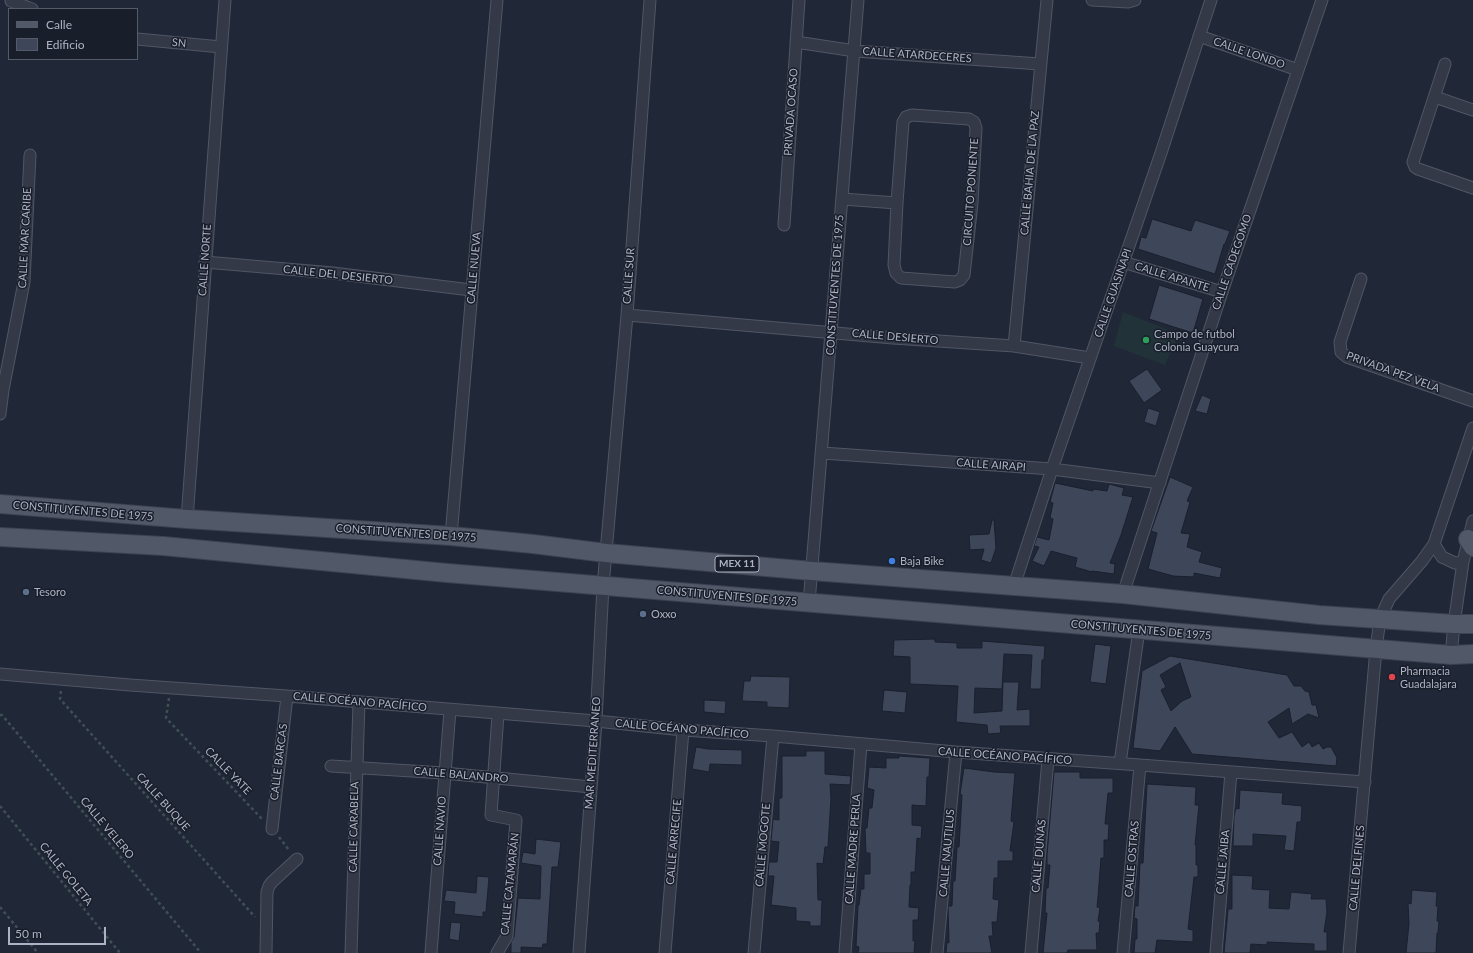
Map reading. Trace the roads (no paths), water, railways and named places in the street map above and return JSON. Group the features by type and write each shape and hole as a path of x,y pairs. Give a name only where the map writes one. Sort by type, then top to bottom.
{"main road":[{"name":"CONSTITUYENTES DE 1975","path":"0,504 187,519 451,536 606,553 812,571 1124,594 1319,615 1473,624"},
{"name":"CONSTITUYENTES DE 1975","path":"0,537 163,546 447,573 809,603 1451,655 1473,654"}],"street":[{"name":"CALLE NORTE","path":"187,519 225,0"},
{"name":"CALLE NUEVA","path":"451,536 497,0"},
{"name":"CALLE SUR","path":"606,553 627,315 650,0"},
{"name":"PRIVADA OCASO","path":"784,225 799,0"},
{"name":"CONSTITUYENTES DE 1975","path":"809,603 858,0"},
{"name":"CALLE BAHIA DE LA PAZ","path":"1014,346 1047,0"},
{"path":"1092,0 1128,2 1135,0"},
{"name":"CALLE GUASINAPI","path":"1014,586 1052,469 1212,0"},
{"name":"CALLE CADEGOMO","path":"1124,594 1222,292 1322,0"},
{"path":"11,1 29,8"},
{"name":"CALLE LONDO","path":"1199,36 1298,70"},
{"name":"SN","path":"138,39 221,48"},
{"name":"CALLE ATARDECERES","path":"796,42 855,51 1040,64"},
{"path":"1445,64 1413,162 1418,169 1473,188"},
{"path":"1435,97 1473,110"},
{"name":"CIRCUITO PONIENTE","path":"912,115 969,119 974,122 976,128 972,203 964,276 960,280 955,282 901,278 896,273 894,265 896,203 903,122 906,117 912,115"},
{"name":"CALLE MAR CARIBE","path":"0,414 3,390 24,282 30,155"},
{"path":"842,200 896,203"},
{"name":"CALLE DEL DESIERTO","path":"205,262 333,273 472,290"},
{"name":"CALLE APANTE","path":"1123,262 1222,292"},
{"name":"PRIVADA PEZ VELA","path":"1361,279 1340,342 1340,352 1347,358 1473,401"},
{"name":"CALLE DESIERTO","path":"627,315 893,338 1014,346 1090,358"},
{"name":"CALLE DELFINES","path":"1350,953 1376,649 1380,619 1389,599 1422,561 1434,544 1473,428"},
{"name":"CALLE AIRAPI","path":"822,453 1052,469 1160,483"},
{"path":"1451,655 1463,562 1470,543 1473,521"},
{"path":"1434,544 1442,557 1455,563 1463,562"},
{"name":"MAR MEDITERRANEO","path":"579,953 596,721 606,553"},
{"path":"1120,763 1139,630"},
{"name":"CALLE OCÉANO PACÍFICO","path":"0,674 596,721 683,730 773,736 956,752 1140,764 1365,782"},
{"name":"CALLE BARCAS","path":"272,829 287,696"},
{"name":"CALLE CARABELA","path":"351,953 359,702"},
{"name":"CALLE NAVIO","path":"431,953 450,710"},
{"name":"CALLE CATAMARÁN","path":"497,953 507,936 516,820 491,815 498,714"},
{"name":"CALLE ARRECIFE","path":"665,953 683,730"},
{"name":"CALLE MOGOTE","path":"754,953 773,736"},
{"name":"CALLE MADRE PERLA","path":"845,953 861,744"},
{"name":"CALLE NAUTILUS","path":"937,953 956,752"},
{"name":"CALLE DUNAS","path":"1031,953 1048,759"},
{"name":"CALLE OSTRAS","path":"1123,953 1140,764"},
{"name":"CALLE BALANDRO","path":"331,766 444,773 591,788"},
{"name":"CALLE JAIBA","path":"1216,953 1231,772"},
{"path":"266,953 267,892 269,886 297,859"}],"place":[{"name":"Campo de futbol Colonia Guaycura","path":"1146,340"},
{"name":"Baja Bike","path":"892,561"},
{"name":"Tesoro","path":"26,592"},
{"name":"Oxxo","path":"643,614"},
{"name":"Pharmacia Guadalajara","path":"1392,677"}]}
